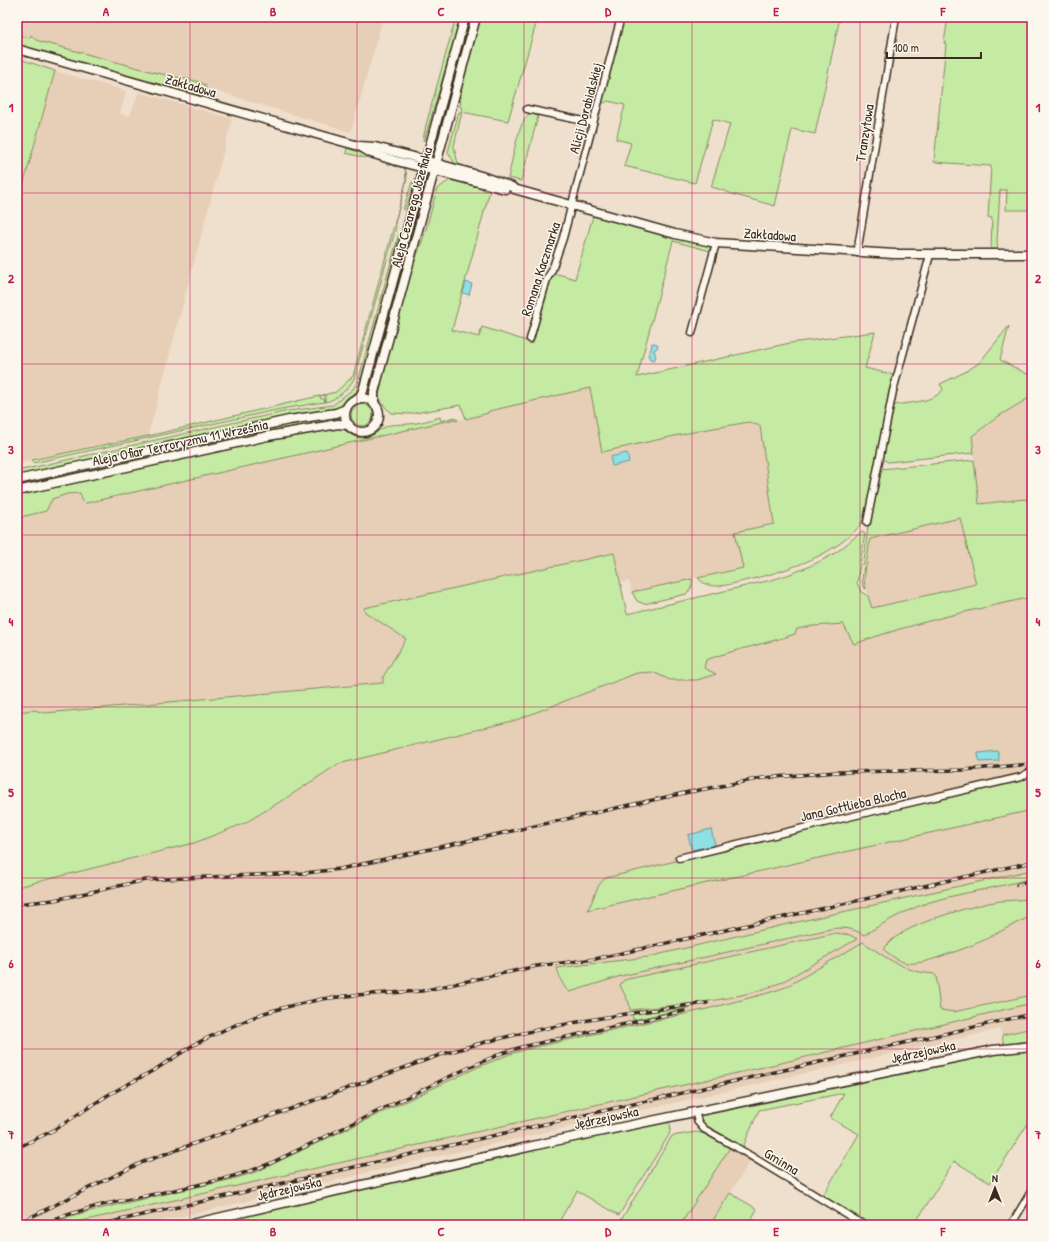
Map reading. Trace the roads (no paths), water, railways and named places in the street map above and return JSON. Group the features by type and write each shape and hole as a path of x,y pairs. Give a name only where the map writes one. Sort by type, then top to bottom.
{"street":[{"name":"Aleja Cezarego Józefiaka","path":"358,399 364,388 465,17"},
{"name":"Aleja Cezarego Józefiaka","path":"374,404 374,392 476,17"},
{"name":"Alicji Dorabialskiej","path":"572,205 621,17"},
{"name":"Tranzytowa","path":"857,252 896,17"},
{"name":"Zakładowa","path":"17,49 359,146 376,155 425,164 493,186 511,190 514,189 695,239 716,243 857,252 930,255 1032,254"},
{"path":"527,109 549,115 593,123"},
{"name":"Romana Kaczmarka","path":"530,339 547,279 552,270 572,205"},
{"path":"692,333 716,243"},
{"path":"867,522 893,391 930,255"},
{"path":"358,399 367,399 374,404 379,414 375,426 363,432 357,431 349,425 345,415 346,409 353,401 358,399"},
{"name":"Aleja Ofiar Terroryzmu 11 Września","path":"17,480 290,420 336,413 346,409"},
{"name":"Aleja Ofiar Terroryzmu 11 Września","path":"17,491 268,436 338,424 349,425"},
{"name":"Jana Gottlieba Blocha","path":"679,858 1021,777 1032,771"},
{"name":"Jędrzejowska","path":"187,1225 695,1111 993,1050 1032,1046"},
{"name":"Gminna","path":"695,1111 698,1122 704,1129 864,1225"},
{"path":"1011,1225 1030,1199 1032,1190"}],"water":[{"path":"466,282 472,284 469,295 463,293"},
{"path":"652,343 658,345 654,350 656,357 654,360 650,359 648,355"},
{"path":"627,453 629,462 612,466 610,457"},
{"path":"998,751 999,761 979,762 978,753"},
{"path":"711,829 715,845 692,850 688,835"}],"railway":[{"path":"17,904 54,900 146,880 305,873 340,869 689,792 763,778 837,772 963,770 1032,764"},
{"path":"17,1148 52,1131 108,1095 156,1069 195,1044 264,1013 322,999 355,995 422,991 537,966 595,959 1032,862"},
{"path":"1017,885 1032,880"},
{"path":"17,1224 143,1162 440,1055 473,1045 572,1023 707,1003"},
{"path":"38,1225 94,1207 208,1183 269,1164 457,1073 502,1053 522,1047 684,1011"},
{"path":"98,1225 1032,1014"}]}
